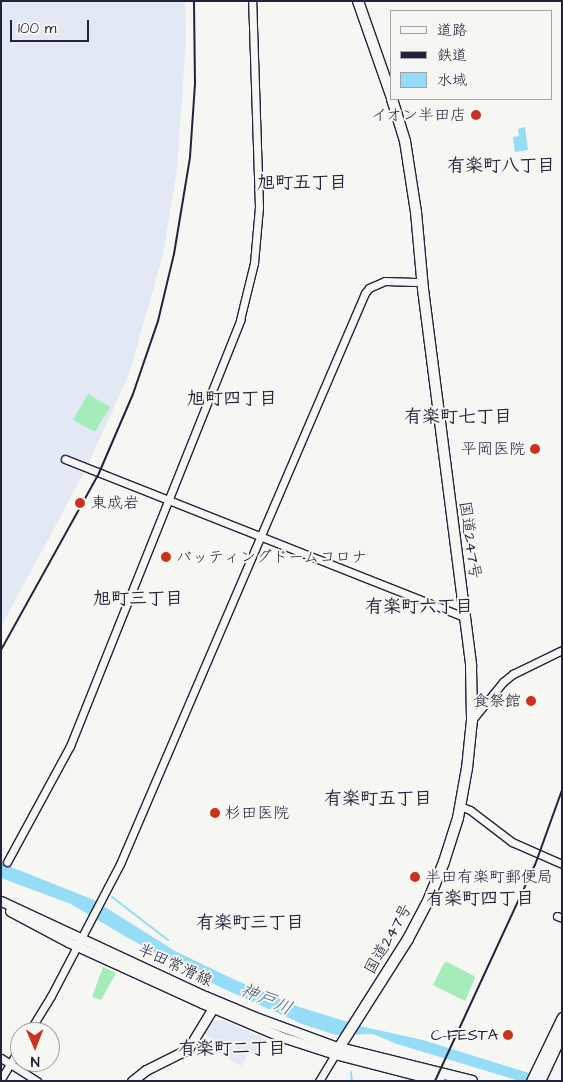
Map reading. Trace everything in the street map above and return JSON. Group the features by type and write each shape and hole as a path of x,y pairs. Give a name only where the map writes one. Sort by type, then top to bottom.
{"highway":[{"name":"国道247号","path":"358,1 390,92"},
{"name":"国道247号","path":"340,1047 408,939 428,901 444,862 460,806 467,768 472,720 473,679 423,282 416,212 405,141 393,100"},
{"path":"340,1047 440,1081"},
{"path":"340,1047 472,1081"}],"main road":[{"name":"半田常滑線","path":"1,901 79,942"},
{"name":"半田常滑線","path":"1,906 215,1004 282,1038 340,1047"},
{"path":"132,1081 146,1070 188,1050 215,1004"},
{"path":"540,1075 562,1017"},
{"path":"532,1081 540,1075 562,1034"}],"street":[{"path":"7,862 70,746 236,332 252,273 259,207 252,1"},
{"path":"35,1022 120,864 365,293 369,288 385,282 423,282"},
{"path":"65,459 168,502 465,617"},
{"path":"472,720 503,682 512,674 562,650"},
{"path":"460,806 470,810 512,842 562,864"},
{"path":"319,1081 340,1047"},
{"path":"1,1058 10,1063 1,1079"},
{"path":"24,1072 37,1081"}],"shaded area":[{"path":"1,1 185,1 186,40 177,170 163,255 129,374 85,471 1,627"},
{"path":"222,1020 268,1040 257,1055 250,1051 241,1066 208,1047 213,1039 204,1033 211,1021"}],"green space":[{"path":"88,394 110,407 95,432 73,420"},
{"path":"447,962 475,978 465,1001 433,985 444,963"},
{"path":"103,967 116,973 101,1000 92,997"}],"water":[{"path":"525,127 528,150 515,152 513,137 519,136 518,129"},
{"name":"神戸川","path":"1,863 94,900 175,951 233,979 299,1007 364,1027 423,1040 554,1081 520,1081 397,1044 373,1034 336,1035 302,1024 220,987 128,938 71,904 1,878"}],"waterway":[{"path":"112,897 168,940"},
{"path":"351,1072 352,1081"}],"railway":[{"path":"1,650 99,473 133,394 158,321 174,254 190,157 195,84 194,1"},
{"path":"435,1081 535,865 562,790"}],"place":[{"name":"イオン半田店","path":"476,115"},
{"name":"平岡医院","path":"535,449"},
{"name":"東成岩","path":"80,503"},
{"name":"バッティングドームコロナ","path":"166,557"},
{"name":"食祭館","path":"531,701"},
{"name":"杉田医院","path":"215,813"},
{"name":"半田有楽町郵便局","path":"415,877"},
{"name":"C-FESTA","path":"508,1035"}],"district":[{"name":"有楽町八丁目","path":"501,166"},
{"name":"旭町五丁目","path":"302,183"},
{"name":"旭町四丁目","path":"232,399"},
{"name":"有楽町七丁目","path":"458,417"},
{"name":"旭町三丁目","path":"138,599"},
{"name":"有楽町六丁目","path":"419,607"},
{"name":"有楽町五丁目","path":"378,799"},
{"name":"有楽町四丁目","path":"480,899"},
{"name":"有楽町三丁目","path":"250,923"},
{"name":"有楽町二丁目","path":"232,1049"}]}
